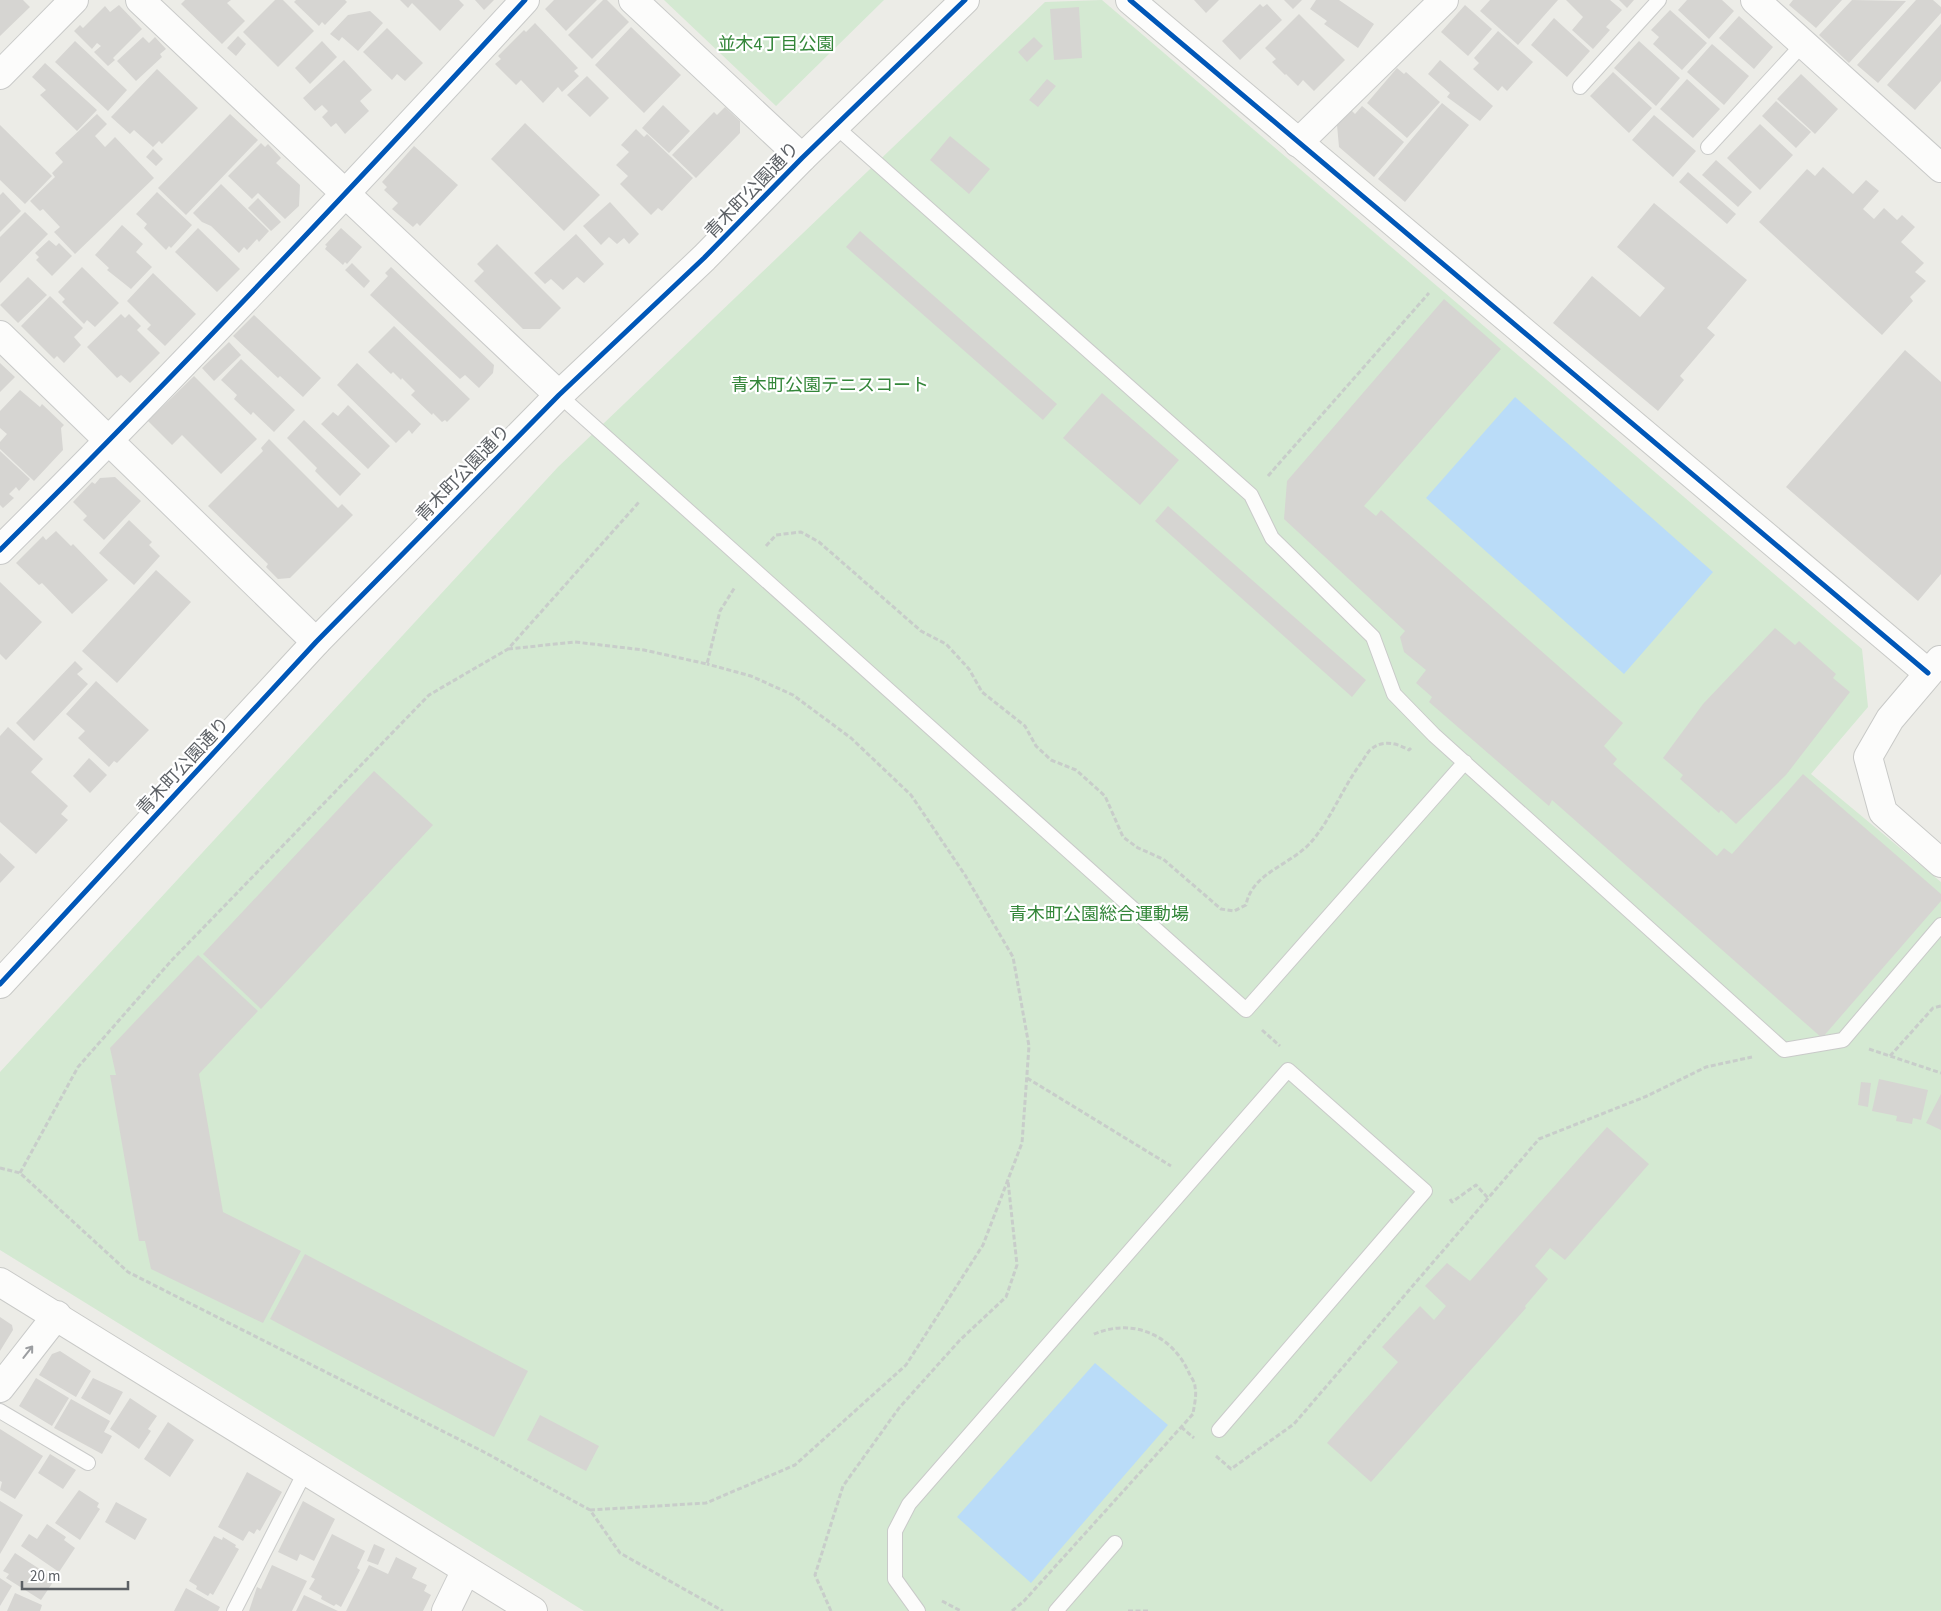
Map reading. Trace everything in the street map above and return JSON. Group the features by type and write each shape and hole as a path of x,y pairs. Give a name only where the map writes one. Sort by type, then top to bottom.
{"street":[{"path":"0,75 74,0"},
{"path":"140,0 345,195 559,394"},
{"path":"0,550 109,441 345,195 525,0"},
{"path":"633,0 802,158"},
{"name":"青木町公園通り","path":"0,984 316,642 559,394 704,258 802,158 965,0"},
{"path":"1130,0 1449,270 1935,666 1890,719 1868,757 1883,812 1941,863"},
{"path":"1298,143 1444,0"},
{"path":"1755,0 1941,168"},
{"path":"0,335 316,642"},
{"path":"0,1282 533,1611"},
{"path":"0,1388 56,1315"},
{"path":"446,1611 466,1570"}],"lane":[{"path":"1580,87 1659,0"},
{"path":"1708,147 1803,44"},
{"path":"835,126 1251,495 1272,538 1373,637 1394,694 1434,736 1784,1050 1843,1040 1941,925"},
{"path":"559,394 1246,1010 1465,762"},
{"path":"918,1611 895,1579 893,1555 895,1531 909,1504 1288,1070 1425,1191 1219,1430"},
{"path":"0,1411 88,1463"},
{"path":"234,1611 306,1470"},
{"path":"1056,1611 1115,1543"}],"path":[{"path":"1251,495 1449,270"},
{"path":"20,1173 78,1067 171,961 429,695 508,649 657,482"},
{"path":"707,664 720,611 749,566 776,535 801,532 819,542 921,632 946,644 969,669 982,692 1025,726 1036,746 1051,760 1076,770 1105,796 1123,837 1138,848 1163,859 1221,909 1234,911 1246,905 1248,892 1255,883 1299,855 1313,840 1351,776 1370,750 1383,744 1394,742 1409,750 1434,736"},
{"path":"508,649 575,642 644,650 707,664 751,676 793,695 851,738 911,795 965,875 1014,957 1029,1046 1022,1143 1008,1180 983,1245 906,1366 795,1465 706,1503 590,1510"},
{"path":"1890,1056 1932,1008 1941,1006"},
{"path":"1843,1040 1941,1073"},
{"path":"1231,1469 1294,1424 1539,1139 1647,1096 1706,1067 1784,1050"},
{"path":"1027,1078 1193,1179"},
{"path":"0,1168 20,1173 128,1272 484,1452 590,1510 620,1553 724,1611"},
{"path":"831,1611 815,1575 843,1486 899,1408 960,1340 1006,1297 1017,1265 1008,1180"},
{"path":"1012,1611 1024,1601 1193,1414 1196,1387 1182,1356 1153,1333 1121,1327 1104,1330 1089,1336"},
{"path":"936,1594 942,1602 961,1611"},
{"path":"1128,1611 1148,1611"}],"green space":[{"name":"並木4丁目公園","path":"664,0 884,0 776,106"},
{"name":"青木町公園総合運動場","path":"1102,0 1862,649 1868,707 1811,774 1941,882 1941,1611 584,1611 0,1250 0,1072 558,467 1045,2"}],"water":[{"path":"1515,397 1713,572 1624,674 1426,498"},
{"path":"1095,1363 1168,1425 1031,1583 957,1517"}],"building":[{"path":"0,0 23,0 30,7 0,36"},
{"path":"185,0 231,0 227,3 245,21 222,44 181,4"},
{"path":"275,0 283,0 314,31 278,67 243,32"},
{"path":"296,0 345,0 347,2 325,25 322,22 319,26 294,2"},
{"path":"400,0 459,0 464,5 440,31 412,3 408,8"},
{"path":"475,0 494,0 484,10"},
{"path":"554,0 597,0 566,31 545,9"},
{"path":"603,0 607,0 629,22 592,59 568,35"},
{"path":"1194,0 1219,0 1206,13"},
{"path":"1284,0 1302,0 1293,9"},
{"path":"1316,0 1339,0 1374,24 1358,48 1324,24 1327,21 1310,9"},
{"path":"1490,0 1558,0 1518,45 1480,11"},
{"path":"1566,0 1610,0 1622,10 1606,27 1610,30 1593,49 1572,30 1583,17"},
{"path":"1619,0 1634,0 1627,8"},
{"path":"1687,0 1722,0 1734,11 1709,39 1678,10"},
{"path":"1793,0 1842,0 1816,28 1789,5"},
{"path":"1852,0 1906,1 1849,63 1819,35"},
{"path":"1916,0 1933,0 1941,7 1941,13 1878,83 1857,65"},
{"path":"1260,4 1263,7 1267,4 1282,20 1240,60 1222,41"},
{"path":"119,5 142,29 113,58 115,60 108,66 94,52 101,46 97,43 92,49 74,31 80,25 83,28 105,6 110,12"},
{"path":"1465,5 1492,29 1468,56 1441,32"},
{"path":"1079,7 1082,58 1054,60 1050,9"},
{"path":"1670,10 1707,43 1682,70 1653,44 1659,37 1651,30"},
{"path":"370,11 383,23 358,51 342,37 339,41 330,34 348,15"},
{"path":"1299,14 1345,60 1314,91 1303,80 1298,86 1285,75 1272,62 1276,59 1265,48"},
{"path":"1739,16 1773,47 1754,69 1719,38"},
{"path":"1554,18 1590,51 1567,77 1531,45"},
{"path":"535,23 578,68 574,71 579,76 562,92 558,87 543,103 521,80 516,85 495,64 501,59 498,56 524,30 526,32"},
{"path":"1941,24 1941,81 1915,110 1887,85"},
{"path":"631,27 681,75 644,113 595,65"},
{"path":"387,28 423,63 405,81 397,74 392,80 363,52"},
{"path":"1498,31 1533,62 1507,91 1502,86 1498,91 1473,69 1479,63 1474,58"},
{"path":"238,36 246,44 236,56 227,48"},
{"path":"143,37 149,43 155,37 166,49 160,54 162,57 136,81 117,61"},
{"path":"1034,37 1043,46 1027,62 1018,52"},
{"path":"75,41 127,90 108,111 55,62"},
{"path":"322,41 337,57 310,84 295,68"},
{"path":"1639,41 1680,78 1656,106 1614,68"},
{"path":"1712,44 1749,76 1724,105 1687,72"},
{"path":"344,60 372,90 360,101 369,111 345,134 336,123 331,127 322,117 328,111 322,105 315,111 303,98"},
{"path":"1440,60 1493,106 1480,121 1447,97 1450,93 1428,74"},
{"path":"45,63 97,110 77,131 40,95 46,90 32,77"},
{"path":"1397,68 1404,74 1406,72 1440,102 1407,138 1367,103"},
{"path":"157,69 198,108 162,144 159,141 153,147 134,130 130,134 111,117"},
{"path":"1613,72 1652,108 1629,133 1590,96"},
{"path":"1801,74 1838,109 1815,134 1777,99"},
{"path":"587,76 609,98 590,117 567,95"},
{"path":"1047,79 1056,86 1038,107 1029,100"},
{"path":"1687,79 1720,109 1693,138 1660,109"},
{"path":"1776,101 1811,132 1796,148 1762,116"},
{"path":"1442,103 1469,125 1405,202 1378,179"},
{"path":"663,105 690,131 669,153 642,128"},
{"path":"1362,106 1404,142 1374,177 1339,147 1337,125 1351,110 1355,114"},
{"path":"725,107 740,121 740,133 696,178 672,155 714,112 717,115"},
{"path":"97,114 107,124 95,136 105,147 115,137 154,178 75,254 54,232 60,227 43,209 40,211 30,201 55,177 52,173 63,162 55,153"},
{"path":"230,114 258,140 186,215 158,188"},
{"path":"1654,115 1696,151 1673,177 1632,140"},
{"path":"525,123 600,195 564,231 491,159"},
{"path":"1760,124 1793,155 1760,190 1727,158"},
{"path":"0,125 52,176 25,204 0,180"},
{"path":"636,129 644,137 647,134 693,178 662,211 658,208 651,215 620,184 628,176 616,165 629,152 621,145"},
{"path":"950,136 990,169 969,194 930,160"},
{"path":"261,143 265,147 268,144 281,158 276,163 300,185 299,206 285,219 258,193 252,199 228,176"},
{"path":"414,146 458,185 420,226 417,223 413,227 392,209 398,203 384,190 387,187 382,182"},
{"path":"153,149 163,159 156,166 146,157"},
{"path":"1716,160 1752,192 1738,207 1702,175"},
{"path":"1823,167 1853,194 1866,180 1879,191 1863,209 1874,219 1884,208 1897,220 1902,215 1915,227 1901,242 1924,263 1915,272 1926,281 1910,297 1913,301 1882,335 1759,222 1807,169 1815,176"},
{"path":"1688,172 1736,214 1727,224 1679,182"},
{"path":"221,184 269,231 259,242 257,239 247,250 244,247 239,253 211,226 202,222 193,213"},
{"path":"3,192 21,211 0,232 0,195"},
{"path":"157,192 192,225 171,248 169,246 166,250 144,228 147,224 136,214"},
{"path":"258,198 281,222 271,231 248,208"},
{"path":"610,202 639,234 629,244 624,238 617,244 609,237 601,245 583,226"},
{"path":"1654,203 1747,280 1707,328 1715,335 1680,376 1684,380 1658,411 1553,323 1592,276 1640,317 1665,288 1617,247"},
{"path":"25,212 48,234 0,283 0,237"},
{"path":"122,225 143,244 136,252 152,267 131,289 107,270 109,268 95,255"},
{"path":"198,228 240,269 217,292 175,252"},
{"path":"341,228 362,247 347,264 345,262 343,265 325,249 327,246 325,245"},
{"path":"860,231 1057,404 1043,420 846,247"},
{"path":"576,234 604,264 584,283 577,277 563,290 551,279 545,284 534,273"},
{"path":"49,240 56,246 59,243 72,256 52,276 36,260 39,257 35,253"},
{"path":"497,244 561,308 540,329 523,329 474,281 484,271 477,264"},
{"path":"352,263 370,281 364,288 345,270"},
{"path":"82,267 119,303 95,327 87,320 84,324 62,302 65,299 58,292"},
{"path":"391,267 494,365 493,373 479,388 465,375 460,379 370,295 388,276 385,273"},
{"path":"153,273 196,314 165,346 147,329 151,325 127,301"},
{"path":"28,277 47,295 18,323 0,305"},
{"path":"50,296 83,328 74,337 81,345 64,363 57,356 54,359 21,326"},
{"path":"1444,299 1501,349 1364,506 1376,516 1381,510 1623,723 1604,746 1617,759 1613,764 1717,856 1724,848 1732,854 1803,774 1941,894 1941,901 1822,1038 1552,800 1549,806 1429,702 1432,697 1416,683 1426,670 1404,652 1400,637 1405,631 1284,519 1287,481"},
{"path":"121,314 125,318 129,314 141,326 137,330 160,353 130,383 121,375 117,378 87,347"},
{"path":"254,315 321,378 303,397 280,376 278,378 233,336"},
{"path":"394,326 470,399 447,422 445,420 442,422 433,413 432,415 411,395 415,391 402,378 401,380 393,372 391,374 368,352"},
{"path":"229,342 241,355 214,381 202,368"},
{"path":"1905,350 1941,382 1941,574 1918,601 1786,487"},
{"path":"241,359 295,410 274,432 253,412 251,415 234,399 237,395 221,380"},
{"path":"0,363 15,377 0,392"},
{"path":"357,363 421,424 412,434 409,430 396,443 337,385"},
{"path":"194,376 257,439 221,474 182,435 172,445 148,421"},
{"path":"20,390 40,407 42,404 64,425 61,428 63,450 34,481 0,449 0,442 7,434 0,428 0,411"},
{"path":"1102,393 1179,460 1140,505 1063,438"},
{"path":"348,405 390,446 368,469 321,424 333,412 338,416"},
{"path":"304,420 361,474 340,496 315,471 317,468 287,438"},
{"path":"269,439 338,508 342,504 353,515 290,578 278,579 266,567 268,564 208,506 263,451 261,448"},
{"path":"0,451 30,479 19,491 16,487 9,494 14,498 3,508 0,505"},
{"path":"115,477 141,501 104,540 83,520 87,516 73,502 92,482 95,484 100,478"},
{"path":"1168,506 1366,680 1352,697 1155,521"},
{"path":"129,520 152,542 149,545 160,556 134,585 99,553"},
{"path":"56,531 71,546 73,544 108,580 72,614 42,583 39,585 16,563 43,536 46,540"},
{"path":"156,570 191,602 117,683 82,651"},
{"path":"0,582 42,622 6,660 0,654"},
{"path":"1775,628 1795,645 1799,641 1836,674 1833,678 1850,692 1786,775 1736,824 1721,810 1719,813 1680,779 1683,775 1663,758 1703,704"},
{"path":"75,661 83,669 77,674 88,684 34,741 16,723"},
{"path":"96,681 149,730 117,763 114,761 109,767 78,738 85,731 66,714"},
{"path":"8,727 43,759 31,772 68,806 61,814 68,820 36,854 0,822 0,736"},
{"path":"89,758 107,775 90,793 73,776"},
{"path":"374,771 433,825 261,1009 203,954"},
{"path":"0,853 15,867 0,883"},
{"path":"198,955 258,1011 199,1074 223,1212 301,1251 263,1323 151,1269 145,1241 139,1241 110,1075 116,1075 110,1048"},
{"path":"1879,1079 1928,1090 1921,1120 1913,1118 1912,1124 1896,1121 1897,1116 1872,1111"},
{"path":"1861,1082 1871,1083 1868,1107 1858,1105"},
{"path":"1941,1094 1941,1130 1926,1123"},
{"path":"1607,1127 1649,1164 1565,1260 1550,1248 1535,1266 1548,1279 1525,1306 1526,1308 1371,1482 1327,1443 1398,1362 1382,1347 1420,1306 1434,1320 1446,1306 1425,1286 1447,1263 1470,1281"},
{"path":"305,1254 528,1371 494,1437 270,1319"},
{"path":"0,1317 12,1325 13,1330 0,1351"},
{"path":"60,1351 91,1371 76,1397 39,1375 52,1354"},
{"path":"36,1378 69,1398 52,1426 19,1406"},
{"path":"93,1378 123,1392 110,1415 81,1398"},
{"path":"130,1398 157,1416 148,1429 151,1431 139,1449 110,1429"},
{"path":"71,1399 110,1421 104,1432 112,1436 102,1454 54,1428"},
{"path":"540,1415 599,1446 586,1471 527,1440"},
{"path":"168,1422 194,1440 170,1477 144,1459"},
{"path":"0,1429 43,1456 15,1499 0,1490 2,1482 0,1481"},
{"path":"50,1454 76,1470 63,1489 38,1473"},
{"path":"247,1472 282,1492 260,1531 257,1529 254,1534 249,1531 243,1541 218,1527"},
{"path":"79,1490 99,1503 97,1507 100,1509 80,1540 55,1523"},
{"path":"0,1501 23,1515 0,1554"},
{"path":"303,1501 335,1519 314,1561 300,1554 297,1561 278,1552"},
{"path":"116,1502 147,1519 135,1540 105,1522"},
{"path":"47,1524 66,1537 64,1540 75,1548 59,1572 21,1546 29,1534 37,1539"},
{"path":"332,1534 365,1551 357,1568 360,1570 341,1607 336,1604 334,1606 321,1599 322,1596 309,1589 315,1579 311,1577"},
{"path":"214,1536 222,1540 223,1537 239,1549 213,1595 210,1593 208,1596 196,1589 197,1586 189,1581"},
{"path":"374,1544 385,1549 378,1565 367,1561"},
{"path":"15,1553 55,1579 41,1600 6,1578 9,1574 3,1571"},
{"path":"396,1557 417,1568 412,1578 427,1585 424,1591 431,1595 423,1611 346,1611 369,1565 388,1574"},
{"path":"272,1565 307,1581 292,1611 249,1611 257,1587 261,1589"},
{"path":"0,1578 12,1586 0,1606"},
{"path":"186,1588 220,1607 218,1611 174,1611"},
{"path":"15,1593 42,1605 40,1611 7,1611"},
{"path":"304,1595 338,1611 296,1611"}],"cycle path":[{"path":"0,550 266,278 525,0"},
{"path":"0,984 316,642 559,395 704,258 802,158 965,0"},
{"path":"1130,0 1928,673"}],"park label":[{"name":"青木町公園テニスコート","path":"830,385"}]}
